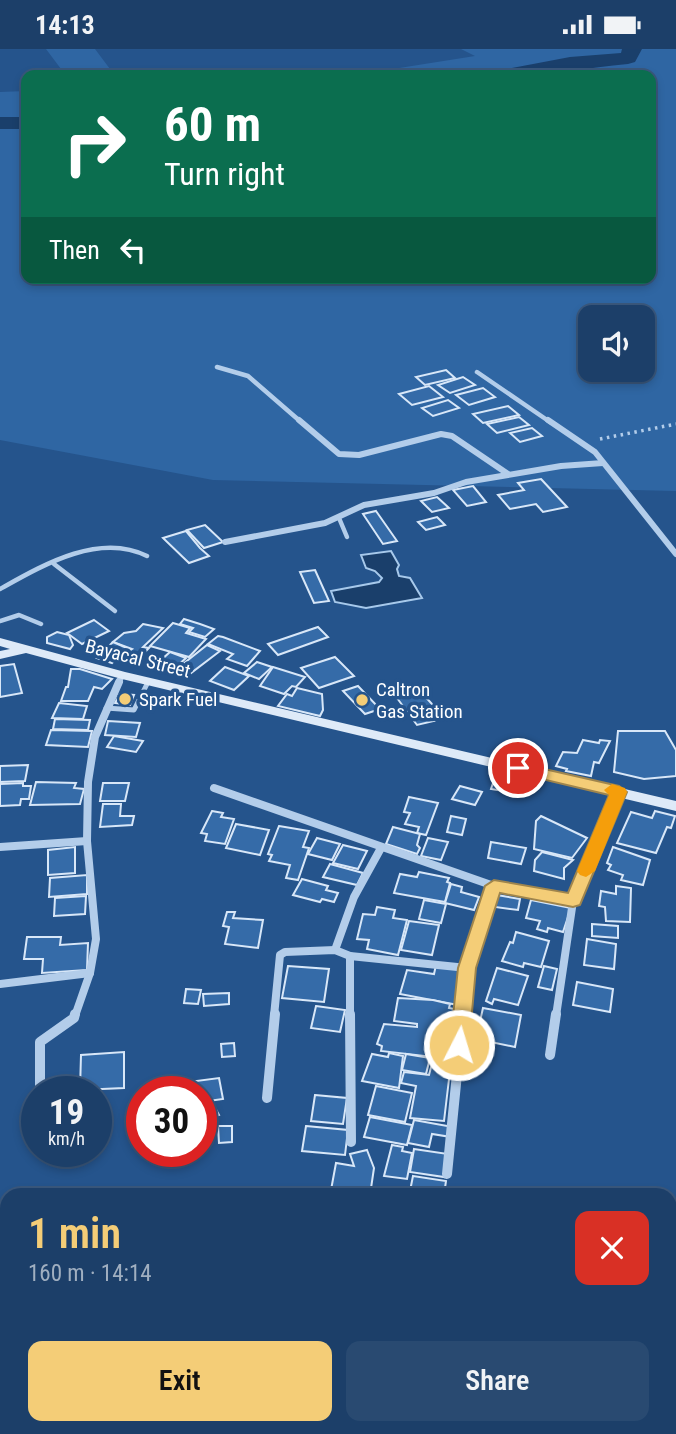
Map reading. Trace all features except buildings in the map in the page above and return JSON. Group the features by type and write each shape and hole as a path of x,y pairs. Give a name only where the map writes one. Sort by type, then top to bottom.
{"main road":[{"name":"Bayacal Street","path":"0,642 122,675 668,804"},
{"path":"0,655 28,649"},
{"path":"668,804 676,795"}],"street":[{"path":"217,367 248,376 339,454 359,455 441,434 452,436 508,474"},
{"path":"477,372 595,452 676,554"},
{"path":"225,542 339,518 364,505 422,496 454,484 508,474 603,463"},
{"path":"40,1076 40,1042 74,1018 90,973 96,939 87,841 88,782 95,737 122,675"},
{"path":"214,788 494,886 573,901"},
{"path":"550,1055 573,901 619,792"},
{"path":"0,847 87,841"},
{"path":"335,950 354,897 381,848"},
{"path":"447,1174 467,968 494,886"},
{"path":"267,1098 280,955 285,952 335,950 350,956 467,968"},
{"path":"350,956 351,1142"},
{"path":"0,984 90,973"}],"lane":[{"path":"339,518 347,537"},
{"path":"0,589 27,574 97,546 131,548 146,556"},
{"path":"54,564 116,611"},
{"path":"0,621 19,615 41,624"},
{"path":"106,708 134,710 149,681"}],"path":[{"path":"595,452 599,439 676,425"}],"shaded area":[{"path":"46,49 95,49 110,69 98,70 62,70"},
{"path":"461,49 676,49 676,491 213,480 0,440 0,92 21,91 21,284 656,284 656,70 387,70 475,56"},
{"path":"391,551 399,565 399,576 410,578 422,598 366,608 335,602 331,591 379,582 382,578 375,571 366,568 361,555"}],"waterway":[{"path":"533,70 570,63 628,58 632,49"},
{"path":"0,123 21,123"}],"slow traffic":[{"path":"586,871 619,792 612,790"}],"place":[{"name":"Spark Fuel","path":"125,699"},
{"name":"Caltron Gas Station","path":"362,700"}],"route":[{"path":"459,1045 467,968 494,886 573,901 619,792 518,768"}]}
